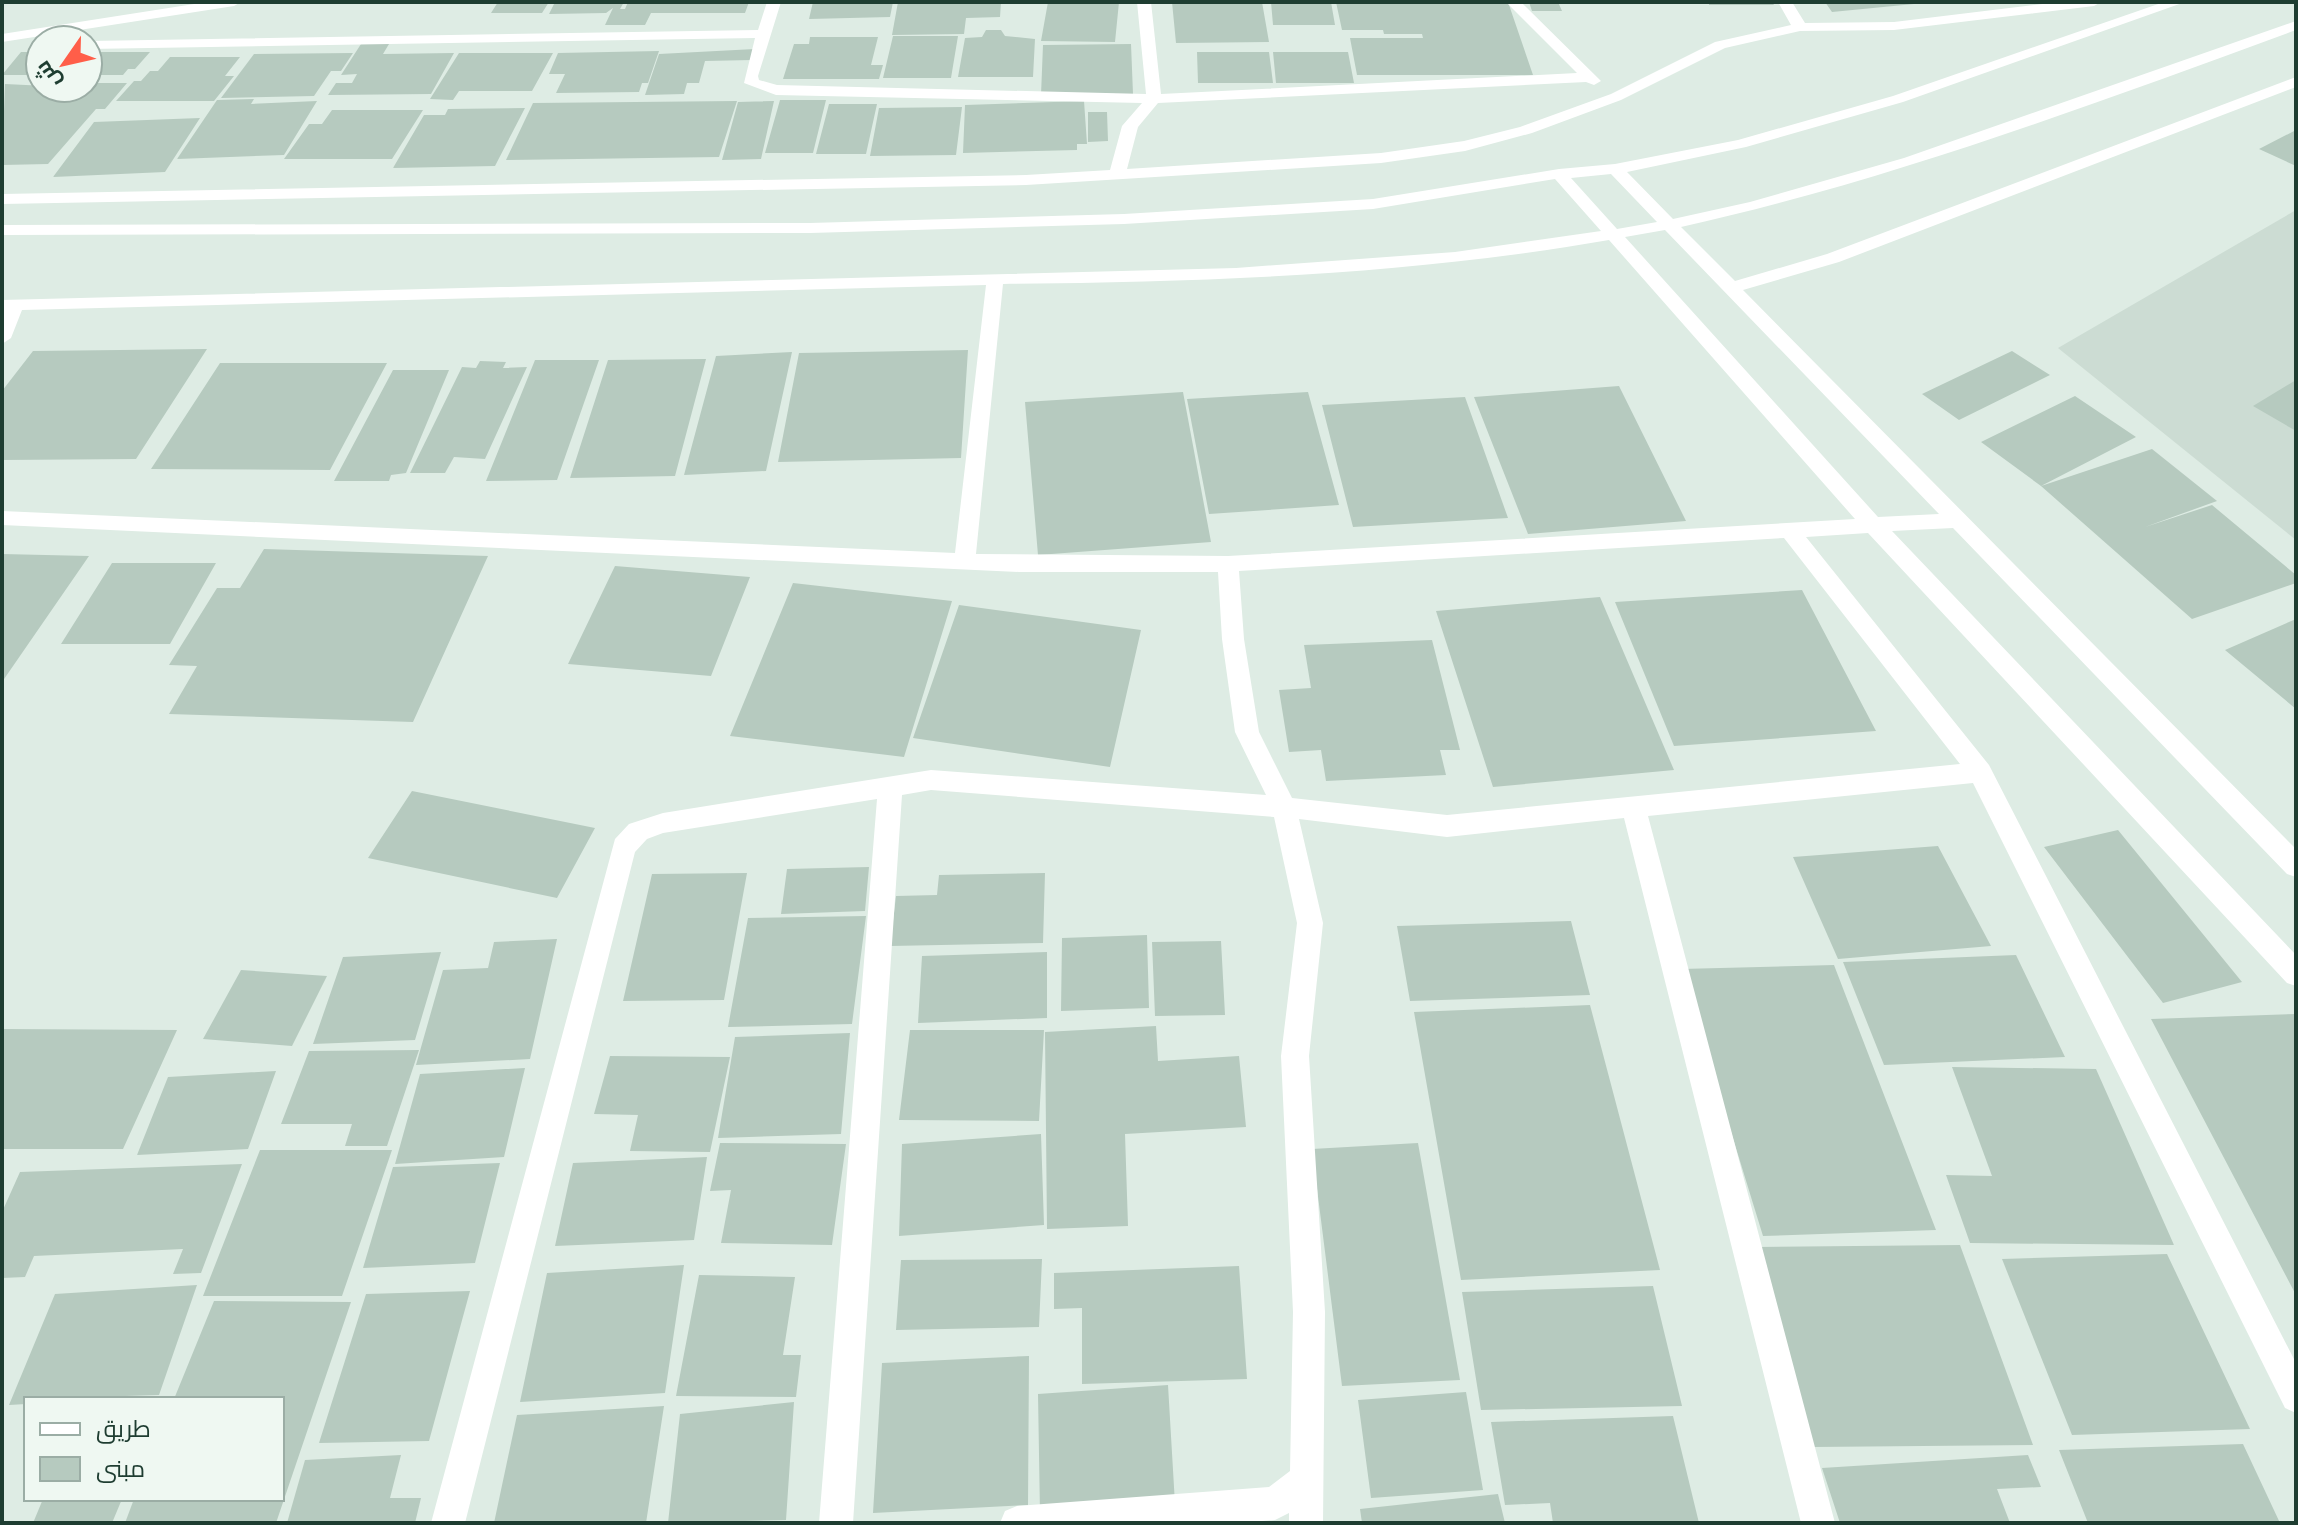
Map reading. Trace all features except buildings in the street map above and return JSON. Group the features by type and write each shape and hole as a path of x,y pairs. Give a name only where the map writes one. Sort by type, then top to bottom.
{"street":[{"path":"4,38 234,2"},
{"path":"774,2 751,76 752,83 759,87 1154,99 1588,77"},
{"path":"1117,175 1130,126 1154,99 1144,2"},
{"path":"1513,2 1588,77 1616,97"},
{"path":"1785,2 1800,27"},
{"path":"2,199 324,195 1117,175 1381,158 1465,146 1526,130 1616,97 1720,45 1800,27 1894,26 2094,2"},
{"path":"2,230 810,228 1124,219 1373,204 1559,174 1615,169 1740,144 1827,121 2178,2"},
{"path":"3,336 9,304 796,282 1124,279 1387,263 1614,233 1670,225 1820,189 1953,149 2296,25"},
{"path":"104,45 765,34"},
{"path":"4,38 24,41"},
{"path":"1729,288 1833,258 2296,82"},
{"path":"1615,169 2296,866"},
{"path":"1559,174 1873,525 2296,974"},
{"path":"306,227 324,195"},
{"path":"965,558 995,280"},
{"path":"2,518 965,558 1019,564 1228,564 1959,520"},
{"path":"1788,528 1980,772 2296,1397"},
{"path":"1228,564 1233,639 1247,732 1284,807 1310,923 1295,1056 1309,1312 1304,1481 1306,1523"},
{"path":"448,1523 624,847 638,831 663,823 931,780 1284,807 1447,826 1980,772"},
{"path":"836,1523 890,787"},
{"path":"1634,808 1818,1523"},
{"path":"1017,1523 1275,1503 1304,1481"}],"shaded area":[{"path":"2296,210 2296,540 2058,348"}]}
